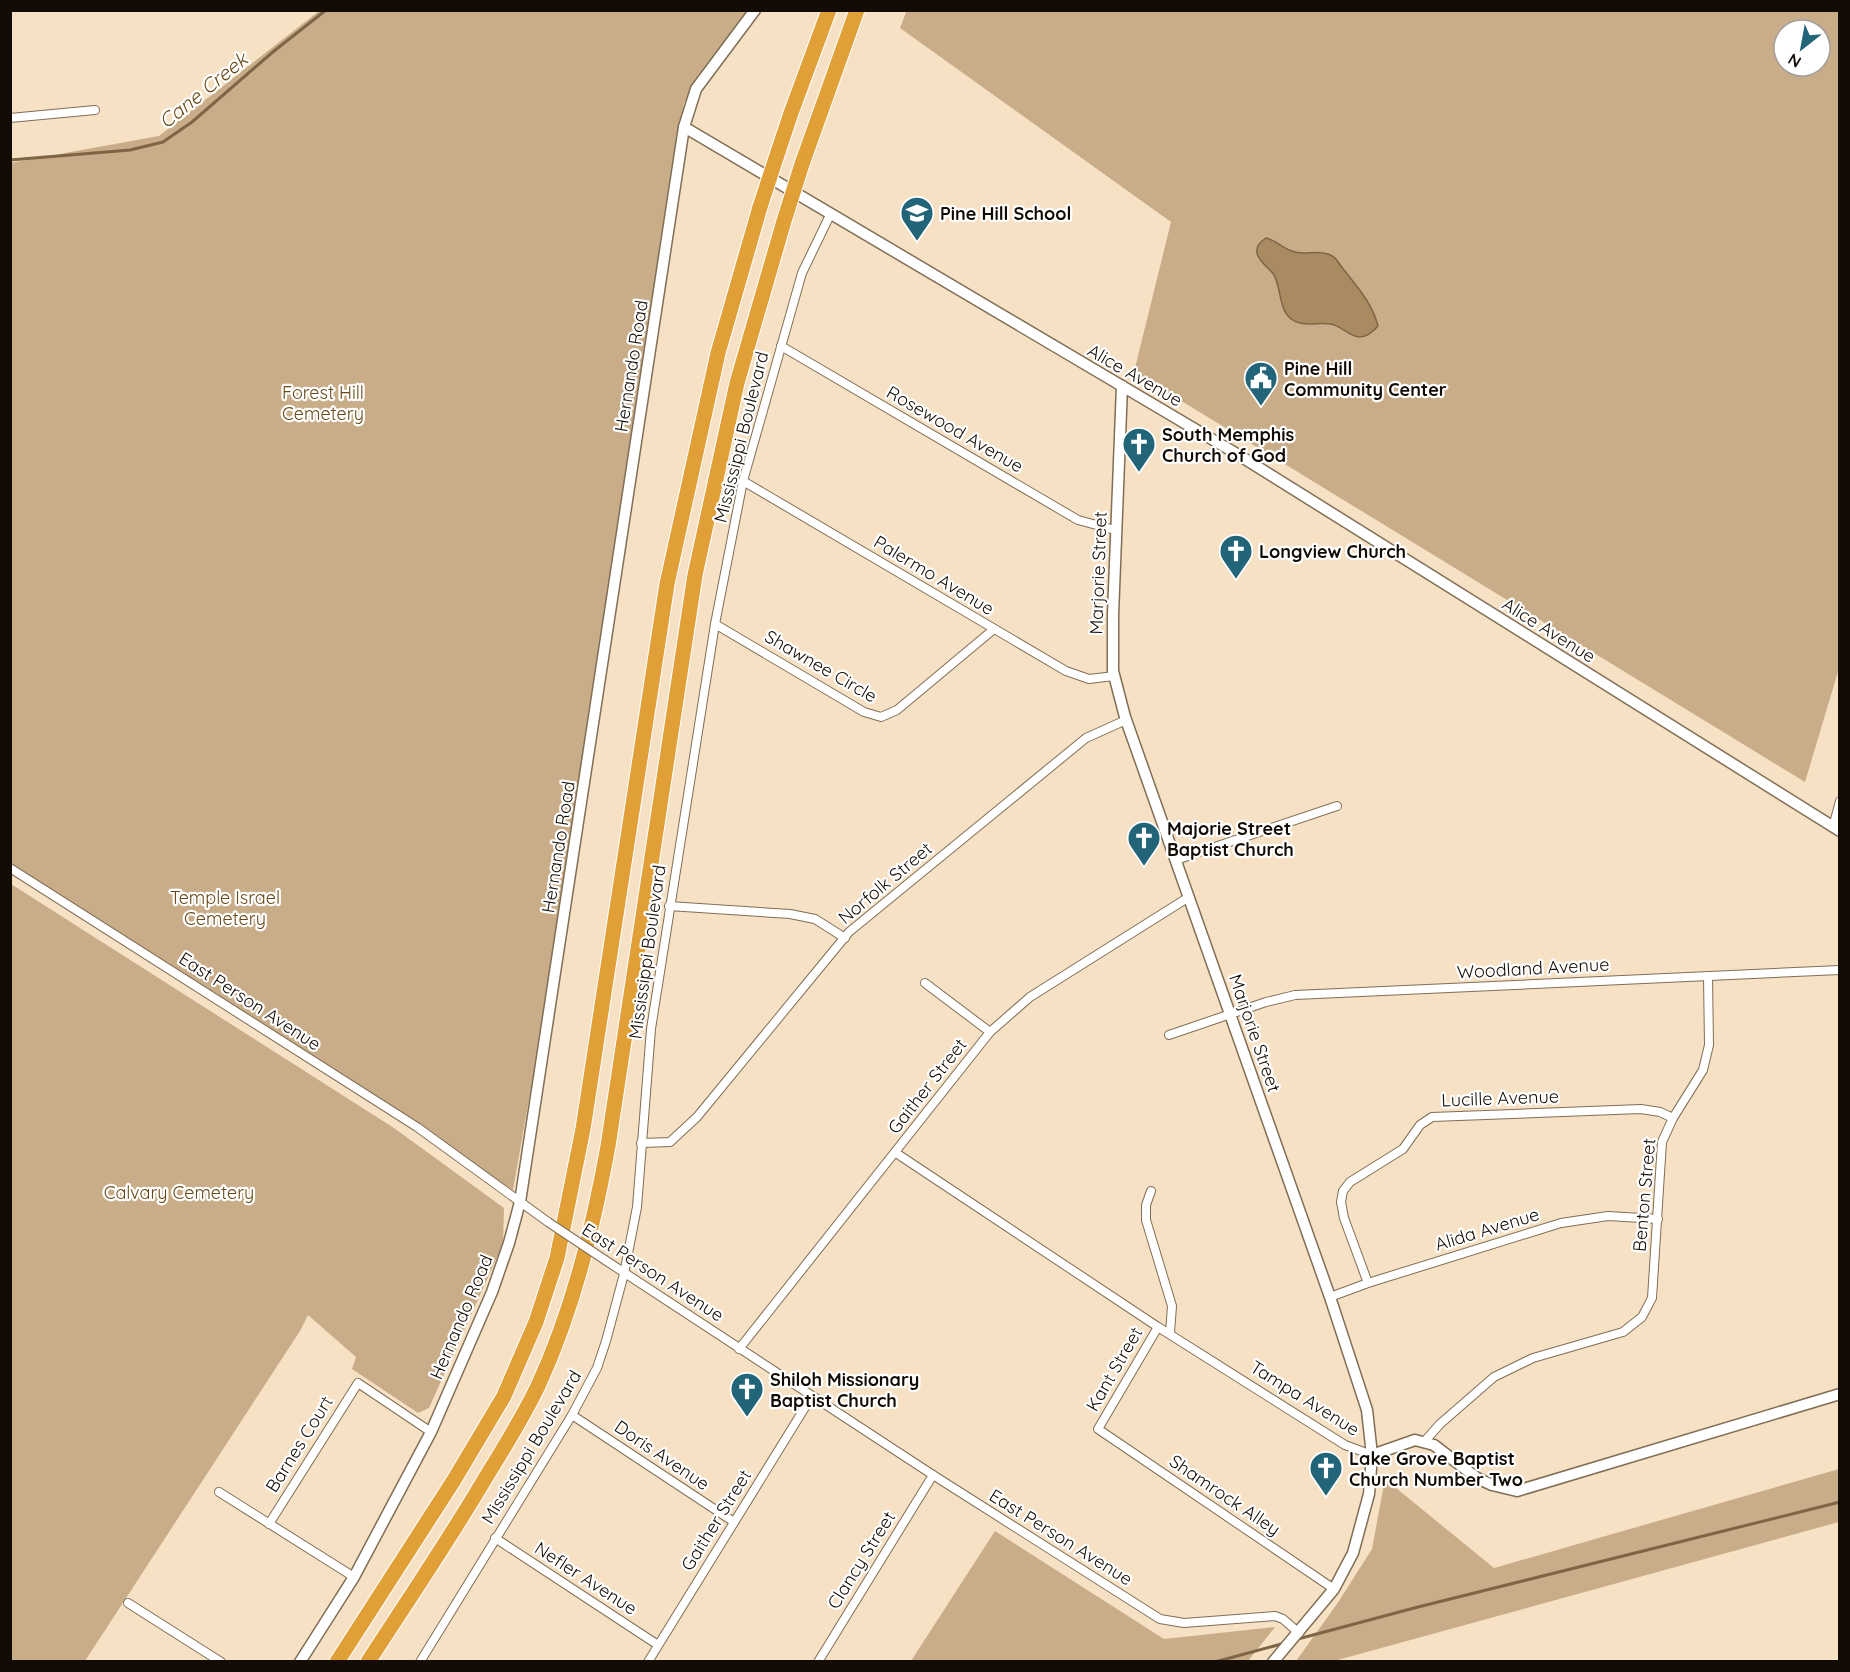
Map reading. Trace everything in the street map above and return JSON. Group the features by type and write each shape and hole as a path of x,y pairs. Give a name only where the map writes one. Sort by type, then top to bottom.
{"highway":[{"path":"337,1662 454,1480 504,1396 536,1322 557,1258 584,1129 669,573 717,353 790,113 829,10"},
{"path":"368,1662 460,1521 532,1396 550,1359 581,1268 608,1146 695,575 737,383 802,164 857,10"}],"street":[{"name":"Hernando Road","path":"300,1662 354,1577 431,1432 492,1292 509,1243 520,1202 684,127 696,89 755,10"},
{"path":"10,118 95,110"},
{"name":"Alice Avenue","path":"684,127 1237,454 1836,829"},
{"name":"Mississippi Boulevard","path":"420,1662 572,1415 597,1368 624,1274 637,1207 651,1029 669,906 716,624 743,481 802,273 831,213"},
{"name":"Rosewood Avenue","path":"781,346 1078,520 1115,530"},
{"name":"Marjorie Street","path":"1122,386 1115,530 1114,676 1126,720 1330,1297 1367,1410 1372,1455 1369,1494 1353,1553 1334,1589 1273,1662"},
{"name":"Palermo Avenue","path":"743,481 1078,676 1089,679 1114,676"},
{"name":"Shawnee Circle","path":"716,624 859,709 881,717 897,710 994,629"},
{"name":"Norfolk Street","path":"641,1143 670,1142 697,1118 845,938 1086,738 1126,720"},
{"path":"1836,829 1839,801"},
{"path":"1176,860 1337,806"},
{"name":"East Person Avenue","path":"10,868 417,1127 624,1274 1160,1619 1184,1623 1275,1616 1283,1619 1299,1633"},
{"name":"Gaither Street","path":"739,1349 990,1032 1030,997 1189,897"},
{"path":"669,906 790,914 815,919 845,938"},
{"name":"Woodland Avenue","path":"1169,1035 1266,1002 1294,995 1839,970"},
{"name":"Benton Street","path":"1424,1442 1440,1424 1494,1377 1533,1358 1623,1332 1642,1317 1652,1298 1662,1142 1673,1118 1703,1070 1709,1045 1708,976"},
{"path":"926,983 990,1032"},
{"name":"Lucille Avenue","path":"1368,1283 1344,1218 1341,1202 1343,1191 1350,1182 1403,1149 1420,1125 1432,1117 1641,1109 1660,1112 1673,1118"},
{"name":"Tampa Avenue","path":"896,1153 1158,1327 1345,1445 1372,1455 1415,1440 1424,1442"},
{"path":"1151,1191 1146,1205 1146,1220 1172,1306 1170,1333"},
{"name":"Alida Avenue","path":"1330,1297 1561,1223 1608,1216 1658,1220"},
{"name":"Kant Street","path":"1098,1429 1158,1327"},
{"name":"Barnes Court","path":"269,1524 358,1383 431,1432"},
{"path":"1424,1442 1434,1445 1477,1478 1492,1485 1516,1491 1839,1394"},
{"name":"Gaither Street","path":"648,1662 812,1396"},
{"name":"Doris Avenue","path":"572,1415 734,1522"},
{"name":"Shamrock Alley","path":"1098,1429 1334,1589"},
{"name":"Clancy Street","path":"818,1662 933,1475"},
{"path":"219,1492 354,1577"},
{"name":"Nefler Avenue","path":"495,1538 658,1645"},
{"path":"128,1603 221,1662"}],"green space":[{"path":"907,10 1839,11 1840,665 1805,782 1134,372 1171,222 900,28"},
{"name":"Forest Hill Cemetery","path":"319,11 751,11 684,103 543,1020 513,1190 11,863 10,163 159,136"},
{"name":"Calvary Cemetery","path":"11,884 394,1128 504,1208 503,1244 429,1408 418,1413 352,1369 356,1357 308,1315 300,1331 85,1661 11,1661"},
{"path":"1839,1469 1839,1522 1334,1661 1296,1661 1337,1604 1372,1549 1385,1479 1494,1568"},
{"path":"995,1531 1164,1639 1275,1627 1248,1661 911,1661"}],"shaded area":[{"path":"1266,238 1291,251 1324,253 1337,260 1364,296 1378,326 1370,334 1359,337 1351,335 1338,326 1304,324 1290,318 1282,304 1274,275 1257,253 1259,244"}],"waterway":[{"name":"Cane Creek","path":"10,160 130,150 163,142 192,122 274,51 326,10"},
{"path":"1298,1639 1840,1502"},
{"path":"1215,1662 1285,1643"}],"place":[{"name":"Pine Hill School","path":"917,242"},
{"name":"Pine Hill Community Center","path":"1261,407"},
{"name":"South Memphis Church of God","path":"1139,473"},
{"name":"Longview Church","path":"1236,580"},
{"name":"Majorie Street Baptist Church","path":"1144,867"},
{"name":"Shiloh Missionary Baptist Church","path":"747,1418"},
{"name":"Lake Grove Baptist Church Number Two","path":"1326,1497"}],"park label":[{"name":"Temple Israel Cemetery","path":"225,907"}]}
